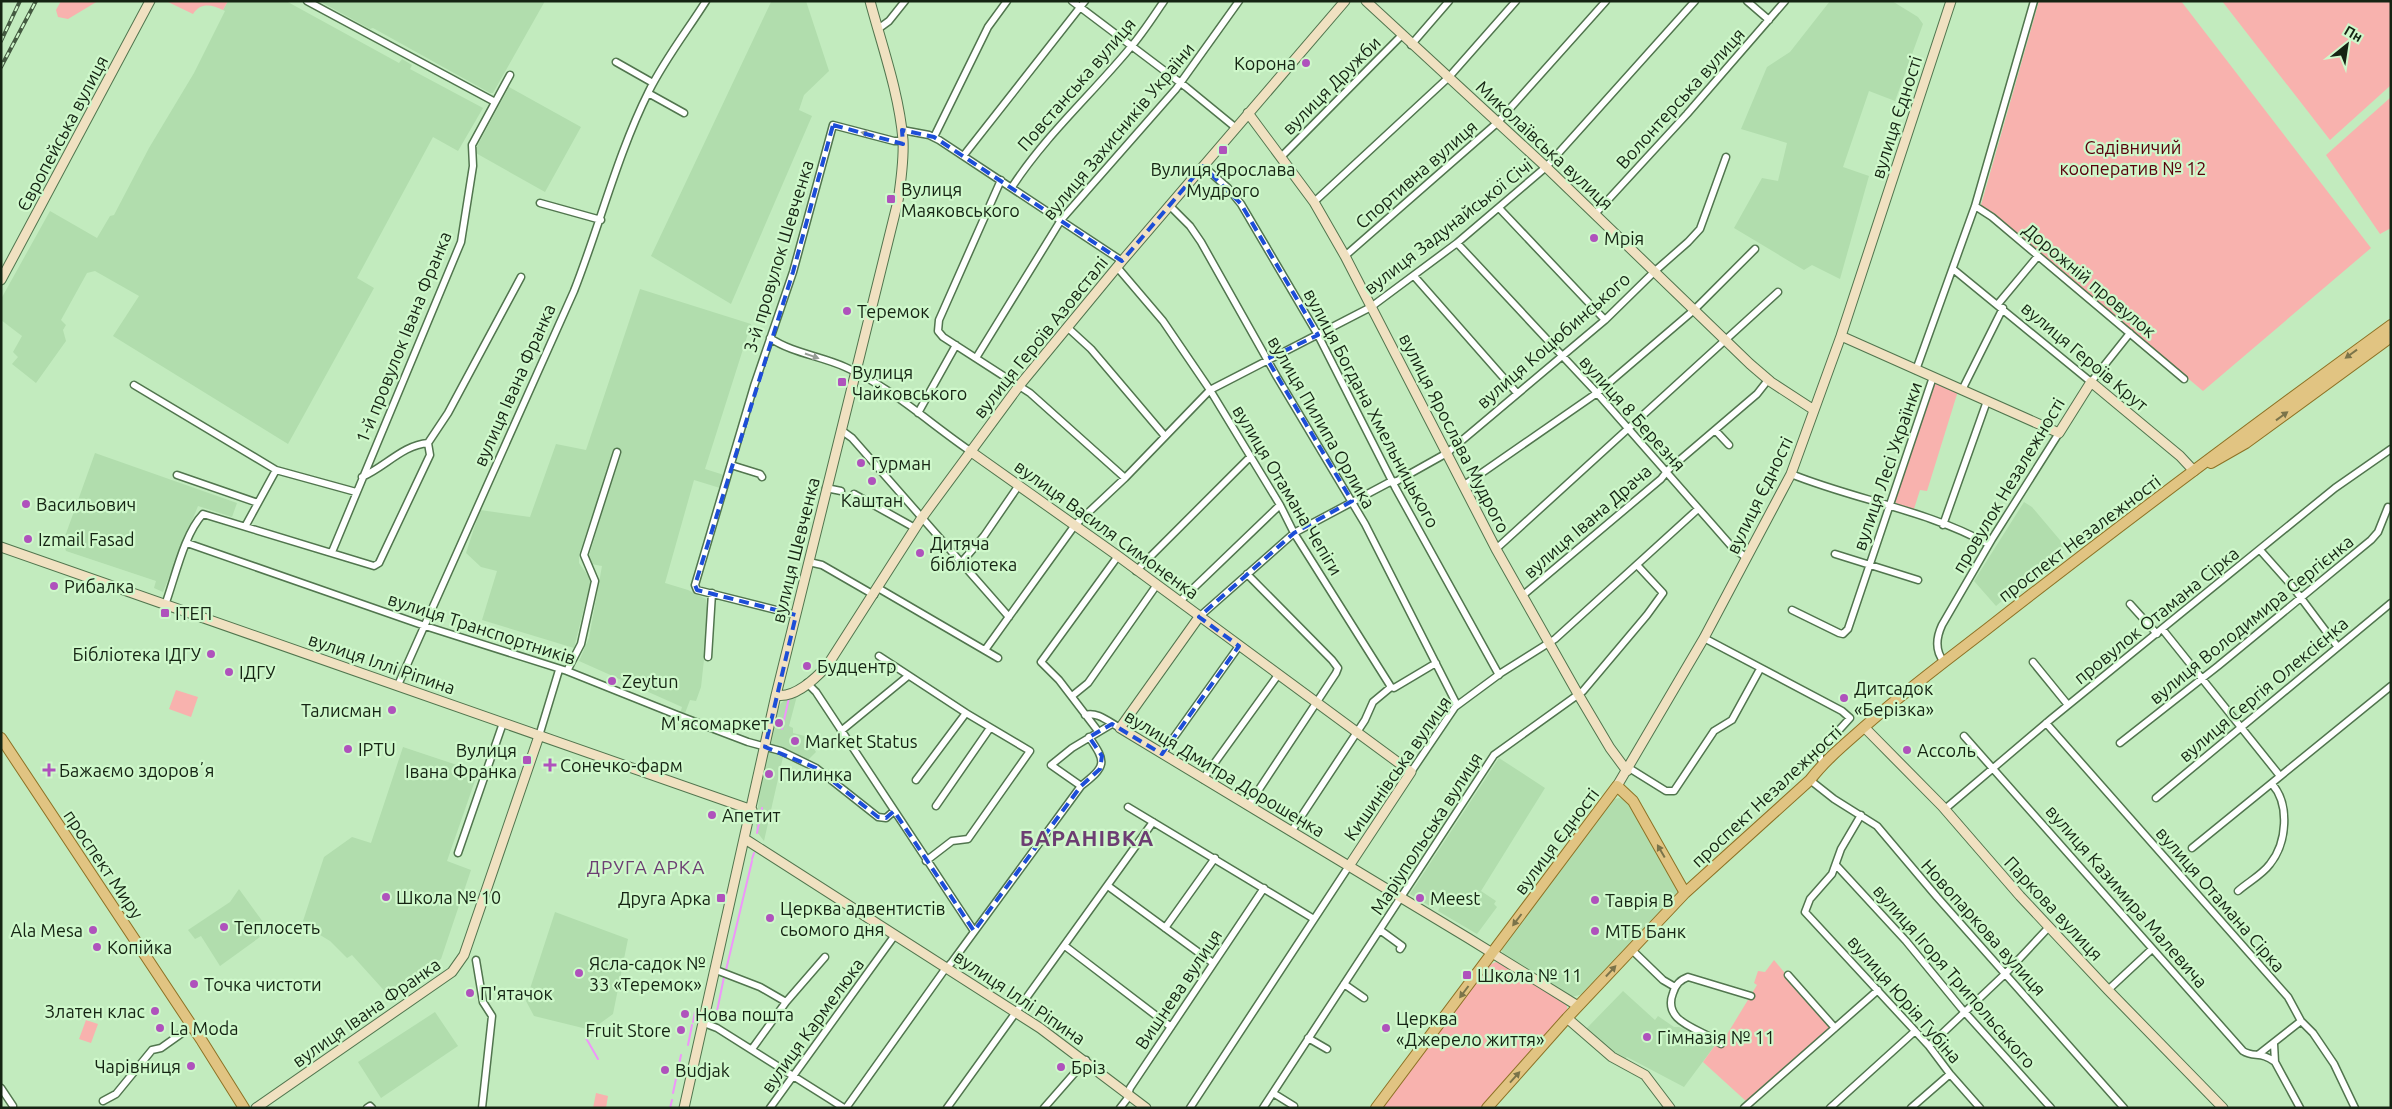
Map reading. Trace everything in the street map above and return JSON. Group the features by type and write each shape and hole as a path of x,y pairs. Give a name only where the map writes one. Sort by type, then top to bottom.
{"main road":[{"name":"проспект Незалежності","path":"2240,441 2391,325"},
{"name":"проспект Незалежності","path":"1487,1108 1578,1006 1685,893 1810,780 1824,764 1864,727 2079,557 2194,472 2391,337"},
{"name":"проспект Миру","path":"1,738 192,1026 244,1108"},
{"path":"1617,786 1633,801 1685,893"},
{"name":"вулиця Єдності","path":"1493,953 1617,786"},
{"path":"1376,1108 1493,953"}],"street":[{"name":"Європейська вулиця","path":"1,280 150,1"},
{"path":"307,1 495,102"},
{"name":"вулиця Івана Франка","path":"398,685 574,291 632,129 648,93 706,1"},
{"name":"вулиця Шевченка","path":"684,1108 752,810 776,695 898,201 902,175 902,130 896,97 870,1"},
{"path":"878,29 889,21 904,1"},
{"path":"934,137 988,27 1007,1"},
{"path":"1072,1 1181,83 1236,128"},
{"path":"964,155 1085,1"},
{"name":"Повстанська вулиця","path":"1012,187 1028,162 1055,129 1131,47 1164,1"},
{"name":"вулиця Захисників України","path":"976,358 1062,220 1181,83 1239,1"},
{"name":"вулиця Героїв Азовсталі","path":"776,695 787,695 808,683 827,666 921,519 1019,386 1119,264 1345,1"},
{"name":"Миколаївська вулиця","path":"1366,1 1401,36 1449,77 1595,214 1768,380 1814,410"},
{"path":"1411,45 1449,1"},
{"path":"1314,202 1449,77 1516,1"},
{"name":"Спортивна вулиця","path":"1345,256 1497,123 1606,1"},
{"name":"вулиця Задунайської Січі","path":"985,650 1075,525 1126,478 1164,435 1210,390 1371,307 1457,242 1546,168 1695,1"},
{"path":"1747,1 1769,20"},
{"name":"Волонтерська вулиця","path":"1595,214 1687,114 1785,1"},
{"name":"вулиця Єдності","path":"1617,786 1704,638 1791,474 1841,336 1951,1"},
{"path":"1916,370 1975,206 2034,1"},
{"name":"вулиця Дружби","path":"1282,156 1401,36"},
{"path":"616,62 653,83"},
{"name":"1-й провулок Івана Франка","path":"332,552 461,242 474,166 472,145 510,75"},
{"path":"648,93 684,113"},
{"name":"вулиця Ярослава Мудрого","path":"1248,113 1282,156 1314,202 1345,256 1463,486 1522,596 1610,748 1628,769"},
{"name":"3-й провулок Шевченка","path":"796,615 697,590 695,585 792,272 833,125 894,141 903,141"},
{"name":"вулиця Отамана Чепіги","path":"902,130 934,137 964,155 1062,220 1119,264 1163,321 1210,390 1280,505 1294,533 1391,687"},
{"name":"вулиця Коцюбинського","path":"1116,726 1199,617 1294,533 1352,501 1398,481 1447,453 1605,320 1700,229 1726,157"},
{"name":"вулиця Богдана Хмельницького","path":"1203,166 1228,188 1241,204 1318,335 1392,482 1499,675"},
{"path":"1001,180 939,320 938,328 940,334 1019,386 1052,412 1126,478"},
{"path":"540,203 601,220"},
{"name":"вулиця Пилипа Орлика","path":"1169,205 1190,226 1201,242 1267,359 1352,501 1457,705"},
{"name":"Дорожній провулок","path":"1975,206 2038,256 2184,379"},
{"path":"1498,208 1605,320"},
{"name":"вулиця 8 Березня","path":"1457,242 1597,393 1733,548 1747,558"},
{"path":"1463,486 1597,393 1694,310 1755,249"},
{"path":"1962,390 2001,306 2038,256"},
{"name":"вулиця Героїв Крут","path":"1953,268 2180,456 2194,472"},
{"path":"165,605 187,543 203,514 246,525 370,566 379,563 430,455 428,443 448,413 521,276"},
{"path":"1414,276 1517,393"},
{"path":"1496,549 1778,292"},
{"path":"1068,328 1091,349 1164,435"},
{"name":"провулок Незалежності","path":"1944,662 1937,651 1940,630 1988,544 2091,382 2130,333"},
{"path":"1841,336 2059,433"},
{"name":"вулиця Василя Симоненка","path":"770,338 780,344 855,372 890,393 1118,556 1156,586 1412,772"},
{"path":"918,413 956,345"},
{"name":"вулиця Лесі Українки","path":"1792,610 1843,634 1848,629 1933,377"},
{"name":"вулиця Івана Драча","path":"1522,596 1757,394 1768,380"},
{"path":"134,385 276,470 356,492"},
{"path":"1943,525 1987,401"},
{"path":"841,430 852,438 921,519 1009,617"},
{"path":"1715,430 1729,445"},
{"path":"362,477 377,471 414,444 428,443"},
{"name":"провулок Отамана Сірка","path":"1945,810 2046,723 2335,488 2391,449"},
{"name":"вулиця Івана Франка","path":"256,1108 423,994 457,968 464,955 563,670 581,644 595,581 584,555 617,452"},
{"path":"1136,571 1250,457"},
{"path":"731,465 760,474 762,477"},
{"path":"246,525 276,470"},
{"path":"1791,474 1889,505 1988,544"},
{"path":"177,475 258,503"},
{"path":"961,563 984,536 1019,485"},
{"path":"826,488 841,492"},
{"path":"854,494 915,528"},
{"path":"1179,602 1280,505"},
{"name":"вулиця Володимира Сергієнка","path":"2120,743 2375,536 2388,507"},
{"name":"Кишинівська вулиця","path":"1190,1108 1457,705 1555,639 1698,509"},
{"name":"вулиця Транспортників","path":"187,543 425,626 563,670 677,715 781,751 816,768 878,817 886,818 894,812"},
{"name":"вулиця Іллі Ріпина","path":"1,547 752,810"},
{"path":"2260,550 2286,578 2338,646"},
{"name":"вулиця Лесі Українки","path":"1835,554 1918,580"},
{"path":"1098,732 1072,696 1041,662 1118,556"},
{"path":"809,562 822,565 876,592 998,658"},
{"name":"Маріупольська вулиця","path":"1263,1108 1494,755 1578,694 1647,615 1663,593 1637,565"},
{"path":"1247,574 1338,668 1248,806"},
{"path":"1072,696 1088,683 1156,586"},
{"path":"708,657 712,593"},
{"name":"вулиця Сергія Олексієнка","path":"2156,798 2240,727 2308,674 2338,646 2391,603"},
{"path":"2130,604 2160,632 2201,679 2280,776"},
{"path":"1704,638 1842,711 1850,718 1820,752 1820,758 1824,764"},
{"path":"1162,754 1239,646"},
{"path":"879,656 966,714 1030,752 968,839 952,841 926,861"},
{"path":"2033,662 2068,706"},
{"path":"1291,832 1357,733 1373,702 1391,687 1394,688 1436,663"},
{"path":"1628,769 1666,791 1674,791 1714,732 1732,720 1760,668"},
{"path":"1203,779 1278,675"},
{"path":"842,731 908,676"},
{"path":"808,683 842,731 926,861 974,931"},
{"path":"2192,848 2391,686"},
{"path":"916,780 966,714"},
{"name":"вулиця Дмитра Дорошенка","path":"1085,715 1099,716 1116,726 1578,1006"},
{"path":"458,853 503,723"},
{"name":"вулиця Отамана Сірка","path":"2046,723 2288,997 2301,1021 2314,1033 2325,1050 2356,1108"},
{"path":"1081,786 1051,765 1089,737 1116,726"},
{"name":"Паркова вулиця","path":"1864,727 1945,810 2108,990 2223,1108"},
{"path":"936,806 990,728"},
{"name":"вулиця Казимира Малевича","path":"1964,736 2243,1050 2250,1054 2258,1054 2275,1062"},
{"path":"704,1023 717,1028 752,1049 845,1108 1081,786 1097,773 1103,763 1102,756 1089,737"},
{"name":"Новопаркова вулиця","path":"1810,780 1834,799 1877,826 1937,897 2124,1108"},
{"path":"724,801 737,802 746,799 758,782"},
{"path":"2238,891 2267,867 2276,855 2285,814 2272,784"},
{"path":"1128,806 1314,919"},
{"path":"1836,865 1841,848 1862,816"},
{"path":"947,1108 1153,822"},
{"name":"вулиця Іллі Ріпина","path":"745,840 1016,1012 1086,1060 1146,1108"},
{"path":"739,867 751,852 760,851 768,853"},
{"path":"1166,928 1215,858"},
{"name":"вулиця Юрія Губіна","path":"1836,865 1832,874 1810,899 1805,912 1878,990 1914,1032 1929,1046 1950,1074 1980,1108"},
{"name":"вулиця Ігоря Трипольського","path":"1836,865 1906,941 2051,1108"},
{"path":"1108,886 1213,963"},
{"name":"Вишнева вулиця","path":"1120,1108 1130,1088 1264,888"},
{"path":"1929,1046 2006,973 2049,927"},
{"name":"Маріупольська вулиця","path":"1380,930 1402,946 1400,949"},
{"name":"вулиця Кармелюка","path":"770,1108 896,935"},
{"path":"1065,946 1171,1027"},
{"path":"2108,990 2152,949"},
{"path":"1632,950 1663,980 1675,987"},
{"path":"752,1049 786,1002 824,957"},
{"path":"476,960 484,1002 492,1016 482,1108"},
{"path":"716,970 760,987 786,1002"},
{"path":"1788,975 1835,1028"},
{"path":"1721,1044 1712,1036 1676,1018 1671,1008 1671,998 1675,987 1680,980 1688,977 1751,996"},
{"path":"1344,984 1364,998"},
{"path":"1744,1108 1878,990"},
{"path":"1567,1018 1612,1057 1646,1075 1670,1108"},
{"path":"2258,1054 2274,1044 2301,1021"},
{"path":"103,1101 116,1094 152,1050 161,1048 192,1026"},
{"path":"1830,1108 1914,1032"},
{"path":"1308,1038 1327,1049"},
{"path":"2274,1044 2275,1062 2300,1108"},
{"path":"1044,1108 1086,1060"},
{"path":"1911,1108 1950,1074"},
{"path":"1,1088 13,1106"},
{"path":"1273,1093 1294,1106"}],"highlighted area":[{"path":"833,125 903,144 902,130 934,137 1122,261 1203,166 1214,175 1241,204 1318,335 1267,359 1352,501 1294,533 1199,617 1239,646 1162,754 1112,724 1089,737 1102,756 1100,769 1081,786 974,931 894,811 886,818 878,817 816,768 765,747 796,615 697,590 695,585 793,272"}],"shaded area":[{"path":"228,1 286,1 399,63 402,59 412,65 410,69 483,108 458,151 433,137 357,278 374,288 288,444 113,336 139,296 95,271 87,273 61,320 66,325 63,330 66,341 36,383 12,364 18,357 13,352 22,336 1,320 1,299 50,211 97,238 110,216 114,215 149,148 194,73 225,11 223,10"},
{"path":"319,1 545,1 493,93 490,93 373,28 370,29"},
{"path":"806,1 829,71 804,95 799,110 812,116 731,304 651,256 771,2"},
{"path":"1830,1 1892,1 1918,17 1923,24 1895,101 1869,91 1843,167 1869,176 1840,279 1812,265 1804,270 1734,228 1762,178 1778,181 1787,143 1741,129 1767,67 1790,52"},
{"path":"509,87 581,127 545,192 474,152"},
{"path":"640,289 751,324 705,469 724,475 720,488 694,480 665,583 688,590 706,599 708,623 701,687 696,701 690,700 684,716 680,714 682,707 579,661 589,638 602,566 591,564 588,559 619,457 612,456 579,555 579,563 591,580 574,648 482,620 497,571 481,567 466,553 480,510 530,517 556,444 586,450"},
{"path":"95,453 237,503 232,517 198,506 163,592 154,588 156,581 66,551 63,542"},
{"path":"2024,502 2032,507 2065,546 1996,606 1974,581"},
{"path":"798,692 789,726 793,728 793,733 805,736 816,752 808,760 787,751 783,757 764,841 757,832 756,823 760,790 777,712 781,703"},
{"name":"Школа № 10","path":"403,747 478,772 447,861 471,870 441,959 389,996 352,955 347,958 330,941 302,924 324,857 352,837 371,843"},
{"path":"1499,758 1545,788 1481,891 1496,901 1494,904 1497,907 1477,934 1438,911 1441,905 1437,902 1433,908 1410,894"},
{"path":"1620,798 1629,803 1679,893 1584,994 1571,997 1551,985 1548,977 1539,970 1529,971 1503,954 1501,948 1613,799"},
{"name":"Теплосеть","path":"239,889 263,922 254,928 260,937 220,966 201,936 195,939 188,930 230,902"},
{"name":"Ясла-садок № 33 «Теремок»","path":"555,912 628,939 613,1014 591,1030 534,1016 526,1001"},
{"name":"Гімназія № 11","path":"1623,991 1655,1020 1658,1016 1674,1027 1679,1027 1716,1044 1684,1087 1627,1057 1624,1059 1617,1056 1586,1029"},
{"path":"435,1012 458,1046 381,1098 358,1062"}],"green space":[{"path":"61,1 98,1 68,19 58,17 56,10"},
{"path":"166,1 228,1 223,10 203,6 193,14"},
{"name":"Садівничий кооператив № 12","path":"2039,1 2181,1 2371,248 2203,391 1981,205"},
{"path":"2222,1 2391,1 2391,85 2330,140"},
{"path":"2391,97 2391,228 2380,234 2326,155"},
{"path":"1933,381 1958,391 1927,491 1920,490 1913,512 1898,506 1894,500"},
{"path":"176,690 198,697 191,717 169,709"},
{"path":"1774,960 1830,1028 1747,1102 1703,1062 1716,1044 1720,1046 1757,985 1754,983 1758,971 1765,972"},
{"path":"1496,962 1562,1001 1567,1006 1567,1012 1483,1108 1379,1108 1487,966"},
{"path":"86,1020 98,1024 91,1043 79,1039"},
{"path":"596,1093 608,1096 606,1108 593,1108"}],"waterway":[{"path":"782,729 789,698"},
{"path":"757,833 762,808"},
{"path":"752,859 754,853"},
{"path":"726,970 752,861"},
{"path":"714,1026 724,977"},
{"path":"693,1022 695,1012"},
{"path":"688,1045 692,1025"},
{"path":"586,1038 598,1059"},
{"path":"673,1093 681,1055"},
{"path":"670,1108 672,1100"}],"railway":[{"path":"1,41 20,1"},
{"path":"1,67 36,1"}],"place":[{"name":"Корона","path":"1306,63"},
{"name":"Вулиця Ярослава Мудрого","path":"1223,150"},
{"name":"Вулиця Маяковського","path":"891,199"},
{"name":"Мрія","path":"1594,238"},
{"name":"Теремок","path":"847,311"},
{"name":"Вулиця Чайковського","path":"842,382"},
{"name":"Гурман","path":"861,463"},
{"name":"Каштан","path":"872,481"},
{"name":"Васильович","path":"26,504"},
{"name":"Izmail Fasad","path":"28,539"},
{"name":"Дитяча бібліотека","path":"920,553"},
{"name":"Рибалка","path":"54,586"},
{"name":"ІТЕП","path":"165,613"},
{"name":"Бібліотека ІДГУ","path":"211,654"},
{"name":"Будцентр","path":"807,666"},
{"name":"ІДГУ","path":"229,672"},
{"name":"Zeytun","path":"612,681"},
{"name":"Дитсадок «Берізка»","path":"1844,698"},
{"name":"Талисман","path":"392,710"},
{"name":"М'ясомаркет","path":"779,723"},
{"name":"Market Status","path":"795,741"},
{"name":"IPTU","path":"348,749"},
{"name":"Ассоль","path":"1907,750"},
{"name":"Вулиця Івана Франка","path":"527,760"},
{"name":"Сонечко-фарм","path":"550,765"},
{"name":"Бажаємо здоровʼя","path":"49,770"},
{"name":"Пилинка","path":"769,774"},
{"name":"Апетит","path":"712,815"},
{"name":"Школа № 10","path":"386,897"},
{"name":"Друга Арка","path":"721,898"},
{"name":"Meest","path":"1420,898"},
{"name":"Таврія В","path":"1595,900"},
{"name":"Церква адвентистів сьомого дня","path":"770,918"},
{"name":"Теплосеть","path":"224,927"},
{"name":"Ala Mesa","path":"93,930"},
{"name":"МТБ Банк","path":"1595,931"},
{"name":"Копійка","path":"97,947"},
{"name":"Ясла-садок № 33 «Теремок»","path":"579,973"},
{"name":"Школа № 11","path":"1467,975"},
{"name":"Точка чистоти","path":"194,984"},
{"name":"П'ятачок","path":"470,993"},
{"name":"Златен клас","path":"155,1011"},
{"name":"Нова пошта","path":"685,1014"},
{"name":"La Moda","path":"160,1028"},
{"name":"Церква «Джерело життя»","path":"1386,1028"},
{"name":"Fruit Store","path":"681,1030"},
{"name":"Гімназія № 11","path":"1647,1037"},
{"name":"Чарівниця","path":"191,1066"},
{"name":"Бріз","path":"1061,1067"},
{"name":"Budjak","path":"665,1070"}],"district":[{"name":"БАРАНІВКА","path":"1087,837"},
{"name":"ДРУГА АРКА","path":"646,867"}]}
